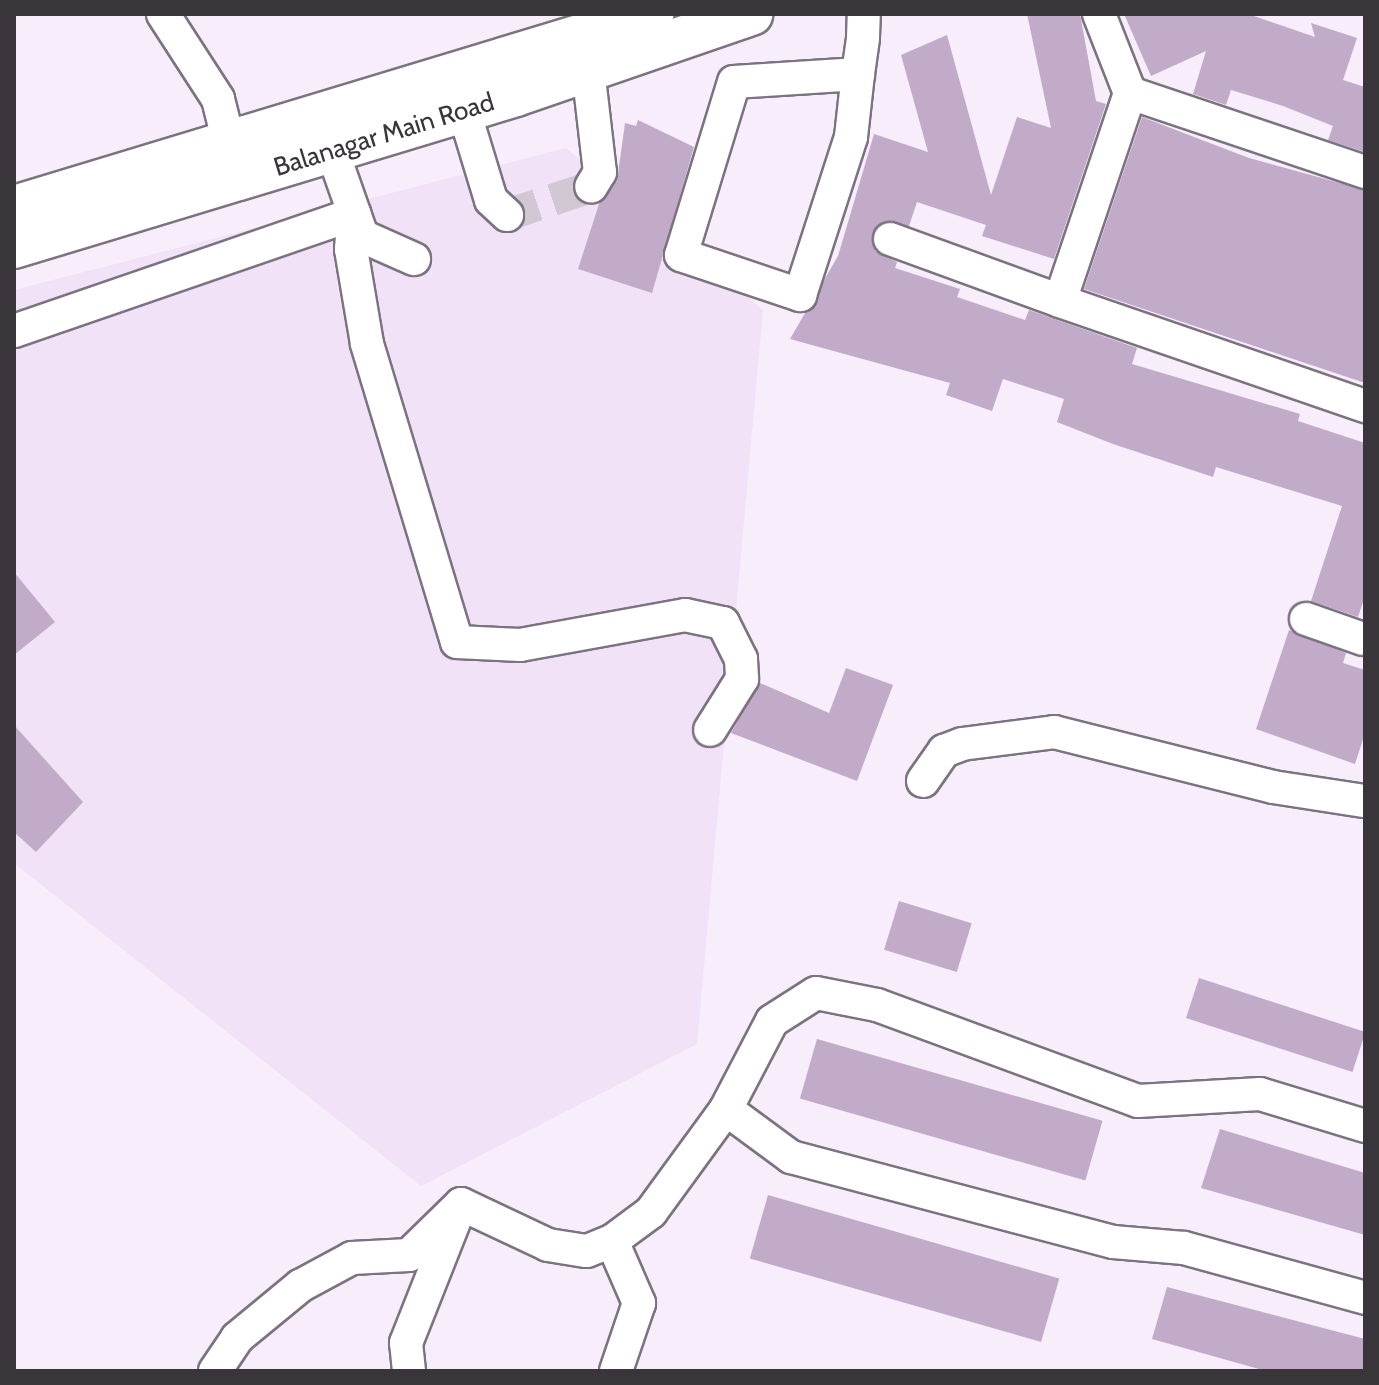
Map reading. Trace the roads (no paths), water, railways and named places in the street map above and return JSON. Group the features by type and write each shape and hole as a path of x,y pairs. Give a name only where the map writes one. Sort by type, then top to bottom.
{"main road":[{"name":"Balanagar Main Road","path":"14,207 652,14"},
{"name":"Balanagar Main Road","path":"14,247 333,153 751,14"}],"street":[{"path":"163,14 218,99 229,143"},
{"path":"858,74 734,82 681,255 800,295 851,137 858,74 864,14"},
{"path":"1060,301 1130,93 1099,14"},
{"path":"588,69 600,172 591,187"},
{"path":"1130,93 1365,172"},
{"path":"464,111 491,200 507,215"},
{"path":"333,153 362,236 414,259"},
{"path":"14,331 354,214"},
{"path":"354,214 351,249 367,344 457,642 520,645 685,615 723,623 741,659 742,679 710,730"},
{"path":"890,239 1365,406"},
{"path":"1306,619 1364,638"},
{"path":"923,781 944,751 962,744 1054,732 1273,787 1365,801"},
{"path":"461,1204 548,1245 587,1251 612,1241 651,1212 726,1109 772,1021 816,993 877,1005 1138,1101 1260,1094 1365,1126"},
{"path":"726,1109 791,1157 1113,1242 1184,1248 1365,1298"},
{"path":"215,1371 237,1338 300,1286 352,1258 409,1255 461,1204"},
{"path":"409,1371 406,1343 461,1204"},
{"path":"612,1241 639,1303 616,1371"}],"tunnel":[{"path":"507,215 591,187"}]}
